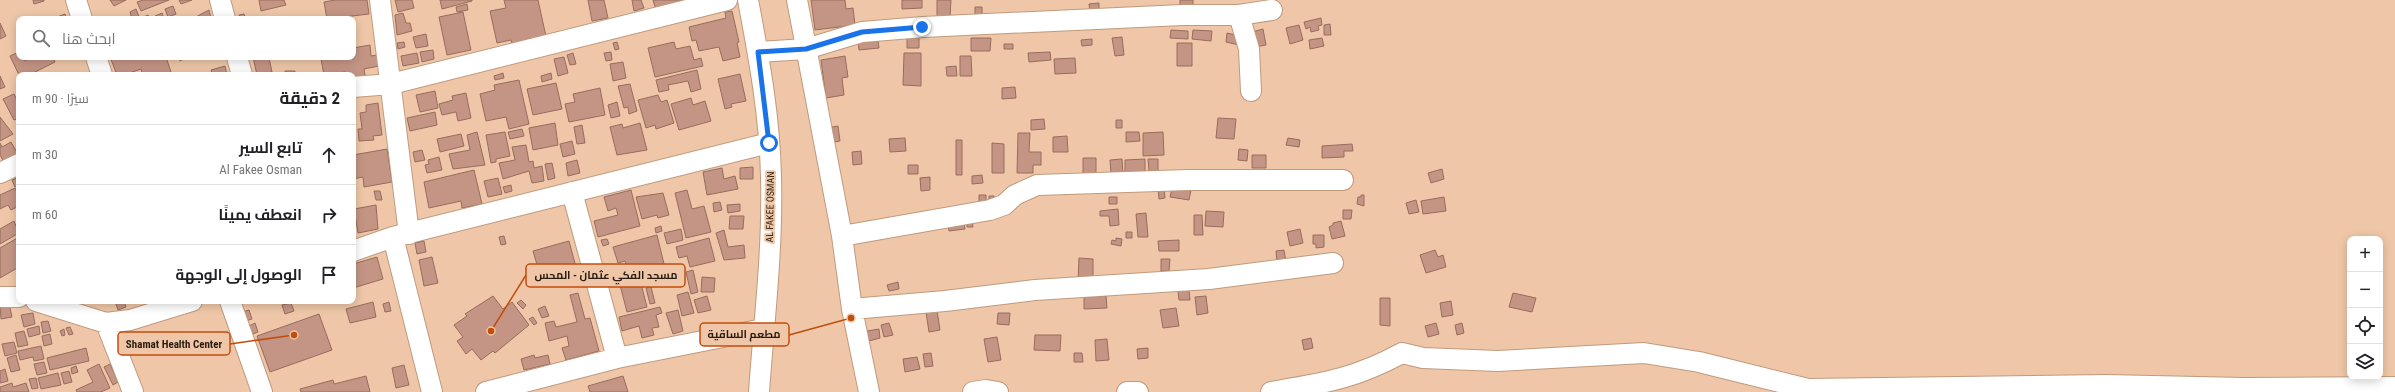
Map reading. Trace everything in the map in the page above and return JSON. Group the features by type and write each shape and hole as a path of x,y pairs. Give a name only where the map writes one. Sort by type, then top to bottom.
{"street":[{"path":"76,0 81,16"},
{"path":"220,0 224,16"},
{"path":"380,0 391,84 401,235 432,392"},
{"path":"356,87 391,84 727,0"},
{"name":"AL FAKEE OSMAN","path":"748,0 758,52 769,143 770,238 758,392"},
{"path":"797,0 842,236 852,309 869,392"},
{"path":"758,52 806,49 862,32 922,27 1182,15 1238,15 1272,10"},
{"path":"1238,15 1249,48 1251,91"},
{"path":"97,60 101,72"},
{"path":"238,60 241,72"},
{"path":"356,250 401,235 769,143"},
{"path":"0,173 16,165"},
{"path":"842,236 990,210 1004,205 1015,195 1037,185 1188,180 1343,180"},
{"path":"572,192 617,358"},
{"path":"852,309 945,301 1035,290 1208,279 1333,263"},
{"path":"0,297 16,297"},
{"path":"46,304 106,323 130,320 182,304"},
{"path":"231,304 262,392"},
{"path":"106,323 134,392"},
{"path":"486,392 617,358 763,329"},
{"path":"1271,392 1345,379 1372,369 1402,353 1423,358 1498,361 1644,354 1699,362 1808,389 2105,385 2244,390 2395,387"},
{"path":"973,392 986,390 998,392"},
{"path":"1127,392 1138,392"}],"building":[{"path":"33,0 44,0 44,1 34,4"},
{"path":"110,0 126,0 114,6"},
{"path":"143,0 169,0 141,11 137,2"},
{"path":"179,0 192,0 181,4"},
{"path":"259,0 284,0 286,5 261,11"},
{"path":"335,0 367,0 369,14 352,16 326,16 324,2"},
{"path":"395,0 412,0 414,8 398,12"},
{"path":"440,0 472,0 472,1 442,9"},
{"path":"504,0 538,0 547,41 513,48 511,40 497,43 490,11 506,8"},
{"path":"588,0 604,0 608,18 592,21"},
{"path":"632,0 641,0 644,8 634,11"},
{"path":"653,0 693,0 656,10"},
{"path":"811,0 845,0 846,9 853,8 855,25 815,30"},
{"path":"902,0 922,0 922,8 902,9"},
{"path":"937,0 951,0 950,17 937,17"},
{"path":"1180,0 1193,0 1193,8 1180,8"},
{"path":"1099,3 1099,11 1090,12 1089,4"},
{"path":"467,4 468,10 457,12 456,7"},
{"path":"173,6 176,14 168,16 165,9"},
{"path":"975,7 982,7 982,17 975,18"},
{"path":"136,9 139,16 131,16 130,12"},
{"path":"209,10 210,16 198,16"},
{"path":"732,11 739,42 737,43 740,57 723,61 719,47 699,51 696,40 692,41 689,27 726,18 725,12"},
{"path":"463,12 471,50 447,55 439,17"},
{"path":"162,13 163,16 155,16"},
{"path":"403,13 406,23 410,23 412,31 397,35 395,15"},
{"path":"1321,18 1322,25 1318,26 1319,30 1311,32 1310,27 1306,29 1304,22"},
{"path":"0,23 6,36 0,39"},
{"path":"1330,24 1331,35 1324,35 1324,25"},
{"path":"1299,25 1303,40 1290,44 1286,28"},
{"path":"1263,29 1266,45 1255,47 1252,32"},
{"path":"1171,30 1188,31 1188,39 1170,38"},
{"path":"1193,30 1212,31 1211,41 1192,39"},
{"path":"1227,33 1240,36 1239,45 1226,42"},
{"path":"426,34 428,46 416,48 413,37"},
{"path":"1122,37 1124,55 1115,56 1112,38"},
{"path":"907,38 919,38 919,48 907,48"},
{"path":"971,38 991,38 990,51 971,51"},
{"path":"1322,38 1324,46 1310,49 1309,40"},
{"path":"1092,39 1092,45 1082,46 1081,40"},
{"path":"878,40 879,48 859,50 858,42"},
{"path":"404,42 405,47 398,49 397,43"},
{"path":"617,42 619,49 615,50 613,43"},
{"path":"674,42 676,49 690,46 694,60 701,58 703,66 655,77 648,48"},
{"path":"1177,43 1192,43 1192,66 1177,66"},
{"path":"1004,44 1013,44 1013,49 1004,49"},
{"path":"370,45 371,56 377,55 379,66 364,69 366,80 356,82 356,72 323,72 321,60 356,60 356,47"},
{"path":"433,50 434,59 422,62 420,52"},
{"path":"611,52 612,60 606,61 604,53"},
{"path":"1050,52 1051,60 1029,62 1028,53"},
{"path":"16,53 16,60 54,60 55,62 35,72 18,72 10,56"},
{"path":"417,53 419,63 403,66 401,56"},
{"path":"573,53 576,64 570,65 567,55"},
{"path":"904,53 921,53 921,86 903,85"},
{"path":"845,56 848,77 842,78 844,95 826,98 821,60"},
{"path":"960,56 971,56 972,76 960,76"},
{"path":"564,57 568,73 558,76 554,59"},
{"path":"1075,58 1076,73 1055,74 1054,59"},
{"path":"111,60 167,60 171,72 142,72 141,69 132,72 116,72"},
{"path":"254,60 269,60 272,72 256,72"},
{"path":"623,62 626,78 613,81 610,64"},
{"path":"225,66 226,72 212,72 211,70"},
{"path":"956,66 957,76 947,76 946,67"},
{"path":"697,70 701,89 691,92 688,81 668,85 669,90 659,92 656,80"},
{"path":"503,73 504,78 495,80 494,76"},
{"path":"551,73 552,79 542,82 541,76"},
{"path":"740,74 746,101 731,104 732,107 725,109 718,79"},
{"path":"0,76 5,87 0,89"},
{"path":"519,80 529,124 509,129 506,117 486,121 480,94 495,90 494,85"},
{"path":"556,83 562,109 533,115 527,89"},
{"path":"630,84 637,111 629,114 628,107 624,108 618,86"},
{"path":"1015,87 1016,98 1002,99 1002,88"},
{"path":"600,88 605,115 569,122 565,104 575,102 573,94"},
{"path":"435,91 438,108 420,112 416,95"},
{"path":"466,93 471,118 458,121 456,112 442,115 439,104 453,100 452,96"},
{"path":"14,94 16,98 16,119 14,120 3,99"},
{"path":"658,95 661,102 667,100 674,123 656,129 655,125 646,128 638,100"},
{"path":"691,98 693,105 705,101 711,121 679,130 671,104"},
{"path":"617,102 620,116 611,118 608,105"},
{"path":"378,103 382,135 373,136 374,140 359,141 358,129 362,129 360,113 366,112 366,105"},
{"path":"435,112 437,125 410,131 407,118"},
{"path":"0,117 13,134 0,141"},
{"path":"1218,118 1236,119 1234,139 1216,138"},
{"path":"1044,119 1045,129 1031,130 1031,120"},
{"path":"1116,120 1122,120 1122,128 1116,128"},
{"path":"555,123 558,145 533,150 529,128"},
{"path":"640,123 647,150 617,155 610,127 622,124 623,128"},
{"path":"582,125 585,143 577,144 574,127"},
{"path":"838,126 840,141 834,142 832,127"},
{"path":"522,129 524,136 510,139 508,132"},
{"path":"477,132 485,165 453,169 449,154 470,150 467,135"},
{"path":"505,132 510,156 496,159 496,162 491,163 486,135"},
{"path":"1126,132 1139,132 1140,141 1126,142"},
{"path":"1163,132 1164,155 1143,156 1143,133"},
{"path":"1018,133 1030,133 1029,152 1041,152 1041,165 1033,165 1033,173 1017,173"},
{"path":"461,134 464,146 440,152 437,139"},
{"path":"1067,136 1068,152 1053,152 1053,137"},
{"path":"905,138 906,151 890,152 889,139"},
{"path":"1288,138 1300,140 1299,147 1286,145"},
{"path":"956,140 962,140 962,175 956,175"},
{"path":"572,141 575,154 563,157 560,144"},
{"path":"11,142 16,151 16,158 5,164 0,155 0,143 2,147"},
{"path":"992,143 1004,144 1004,173 992,173"},
{"path":"1352,144 1353,151 1344,151 1344,157 1322,158 1322,146"},
{"path":"526,145 529,162 533,161 534,168 542,166 544,181 532,183 529,171 503,179 499,163 515,160 512,147"},
{"path":"387,149 392,182 364,187 363,177 356,178 356,154"},
{"path":"1239,149 1248,150 1247,161 1238,160"},
{"path":"422,150 425,160 415,162 413,152"},
{"path":"861,151 862,164 853,165 852,152"},
{"path":"1252,155 1266,155 1266,168 1252,168"},
{"path":"439,157 442,170 427,173 425,165 429,164 428,160"},
{"path":"1083,158 1096,158 1096,174 1083,174"},
{"path":"1122,159 1123,173 1111,173 1110,160"},
{"path":"1145,159 1145,172 1125,173 1125,160"},
{"path":"1148,159 1158,159 1158,171 1149,171"},
{"path":"577,160 580,173 568,176 566,163"},
{"path":"552,163 555,178 548,180 545,164"},
{"path":"908,165 918,165 918,174 908,174"},
{"path":"753,167 753,179 740,179 740,168"},
{"path":"722,168 724,179 735,176 738,189 707,195 703,172"},
{"path":"1442,169 1444,179 1431,183 1428,173"},
{"path":"474,170 482,204 462,208 461,201 429,208 424,182"},
{"path":"982,175 983,183 972,184 972,176"},
{"path":"930,177 930,190 921,191 920,178"},
{"path":"16,178 16,186 15,187 12,180"},
{"path":"498,178 502,194 488,197 484,181"},
{"path":"511,185 512,191 505,193 503,187"},
{"path":"1164,187 1165,198 1159,199 1158,188"},
{"path":"15,188 16,208 11,210 8,205 0,209 0,195"},
{"path":"1172,188 1191,190 1189,200 1170,197"},
{"path":"631,190 640,226 598,237 594,221 618,215 616,208 608,211 604,197"},
{"path":"687,190 692,209 704,206 711,232 686,238 675,193"},
{"path":"374,191 380,191 382,200 376,200"},
{"path":"663,193 669,215 658,218 657,215 642,219 636,197"},
{"path":"979,195 986,195 986,201 979,202"},
{"path":"1361,195 1364,195 1364,206 1357,204 1358,197 1361,197"},
{"path":"989,196 994,196 994,201 989,202"},
{"path":"1109,197 1117,197 1117,204 1109,204"},
{"path":"1444,197 1446,211 1423,214 1421,201"},
{"path":"1416,200 1419,212 1409,214 1406,203"},
{"path":"720,202 722,210 714,212 713,203"},
{"path":"740,204 740,211 728,213 727,205"},
{"path":"376,205 378,229 358,233 356,209"},
{"path":"1118,209 1119,225 1110,226 1109,216 1100,216 1100,211"},
{"path":"1343,210 1352,210 1351,219 1343,219"},
{"path":"1206,211 1224,212 1223,227 1205,226"},
{"path":"1146,213 1148,237 1138,237 1136,214"},
{"path":"1194,215 1202,215 1203,235 1194,235"},
{"path":"730,216 744,216 743,229 729,229"},
{"path":"967,220 972,220 973,227 967,227"},
{"path":"14,221 16,226 16,235 0,244 0,229"},
{"path":"1341,221 1345,236 1332,239 1329,227 1333,225 1333,223"},
{"path":"964,222 965,229 949,231 948,224"},
{"path":"661,226 662,231 656,233 655,228"},
{"path":"681,229 683,240 667,244 664,233"},
{"path":"1300,229 1303,243 1290,246 1287,232"},
{"path":"724,230 728,247 744,245 745,258 724,260 716,233"},
{"path":"1126,232 1132,232 1132,238 1126,238"},
{"path":"657,235 665,268 630,278 625,261 618,263 613,247"},
{"path":"1313,235 1324,235 1324,247 1316,248 1316,244 1313,244"},
{"path":"504,236 506,244 501,245 499,237"},
{"path":"709,238 715,261 690,267 687,256 679,258 676,247"},
{"path":"1116,238 1122,239 1121,246 1111,244 1112,240 1116,241"},
{"path":"16,239 16,269 0,278 0,248"},
{"path":"607,239 609,244 603,246 601,240"},
{"path":"1179,240 1179,251 1159,251 1158,241"},
{"path":"424,241 426,252 417,254 415,243"},
{"path":"569,241 576,267 541,278 533,251"},
{"path":"1284,250 1286,262 1277,263 1276,251"},
{"path":"1435,250 1438,257 1443,255 1446,267 1426,273 1420,255"},
{"path":"377,257 383,279 356,287 356,263"},
{"path":"432,257 438,283 424,286 419,260"},
{"path":"1079,258 1093,259 1093,281 1078,281"},
{"path":"1161,259 1170,259 1169,271 1161,271"},
{"path":"693,270 698,292 691,294 686,272"},
{"path":"702,277 715,278 714,292 701,292"},
{"path":"640,280 647,307 627,312 620,285"},
{"path":"898,282 899,289 889,291 887,285"},
{"path":"651,287 655,303 650,304 646,288"},
{"path":"1189,290 1190,300 1179,300 1178,291"},
{"path":"688,292 694,313 682,316 677,295"},
{"path":"578,293 585,319 590,318 599,351 566,360 562,348 569,346 567,336 549,341 545,323 554,321 556,327 577,322 570,295"},
{"path":"1513,293 1536,298 1532,312 1509,307"},
{"path":"493,296 503,309 512,302 529,325 495,353 493,351 481,360 472,349 466,354 457,341 463,337 454,325 467,316 465,314"},
{"path":"707,296 711,310 698,313 694,300"},
{"path":"1106,296 1107,308 1084,309 1084,297"},
{"path":"1206,296 1208,313 1197,315 1195,297"},
{"path":"1380,298 1390,298 1390,326 1380,325"},
{"path":"521,300 526,305 523,309 517,303"},
{"path":"1451,301 1453,315 1442,317 1440,303"},
{"path":"373,302 376,317 350,323 346,309"},
{"path":"389,302 391,311 385,312 383,304"},
{"path":"9,303 12,317 1,319 0,305"},
{"path":"116,304 125,304 126,307 118,310"},
{"path":"291,304 294,311 285,314 282,305"},
{"path":"545,306 549,316 542,318 538,309"},
{"path":"660,307 662,313 656,315 659,327 652,328 654,335 642,338 639,326 622,331 619,317"},
{"path":"1176,308 1179,326 1163,328 1160,310"},
{"path":"249,310 252,319 246,321 243,312"},
{"path":"678,310 683,331 673,334 666,313"},
{"path":"937,310 940,330 929,332 926,312"},
{"path":"33,313 35,324 24,327 21,315"},
{"path":"998,313 1010,313 1009,325 997,324"},
{"path":"319,314 332,350 270,372 257,336"},
{"path":"533,317 537,323 534,325 529,319"},
{"path":"48,321 51,331 43,333 41,322"},
{"path":"255,323 258,332 250,335 247,327"},
{"path":"889,323 893,335 884,337 881,325"},
{"path":"1436,323 1439,334 1428,337 1425,326"},
{"path":"1462,323 1464,333 1457,335 1455,325"},
{"path":"39,326 40,334 29,337 27,329"},
{"path":"70,327 73,334 69,335 66,328"},
{"path":"64,329 65,335 62,336 60,331"},
{"path":"879,329 880,338 869,341 867,331"},
{"path":"24,331 28,345 18,347 15,333"},
{"path":"50,334 52,344 44,346 42,336"},
{"path":"1035,335 1061,335 1060,351 1034,350"},
{"path":"997,337 1001,360 988,362 984,339"},
{"path":"1311,338 1313,348 1304,350 1302,340"},
{"path":"1107,339 1109,360 1096,361 1095,340"},
{"path":"14,342 17,353 5,356 2,344"},
{"path":"41,346 44,359 34,361 33,357 20,360 18,351"},
{"path":"86,348 89,361 50,370 47,358"},
{"path":"1148,348 1148,358 1138,359 1137,349"},
{"path":"931,353 933,366 925,367 923,354"},
{"path":"1074,353 1082,353 1083,362 1074,362"},
{"path":"16,355 20,370 11,372 7,358"},
{"path":"534,355 535,358 548,355 550,364 524,370 521,359"},
{"path":"917,357 920,369 905,372 903,359"},
{"path":"44,362 47,373 37,375 34,364"},
{"path":"99,364 110,388 101,392 77,392 76,390 93,382 87,370"},
{"path":"110,364 118,382 113,385 104,367"},
{"path":"404,365 409,385 396,388 392,368"},
{"path":"76,366 78,372 72,374 71,368"},
{"path":"5,369 8,381 0,383 0,371"},
{"path":"69,371 72,382 64,384 61,373"},
{"path":"58,373 61,385 41,389 38,378"},
{"path":"366,376 370,392 301,392 300,389 333,380 334,384"},
{"path":"623,376 628,392 590,392 588,386"},
{"path":"36,378 38,388 32,389 29,379"},
{"path":"12,383 13,387 26,383 29,392 0,392 0,387"}],"place":[{"name":"مطعم الساقية","path":"851,318"},
{"name":"مسجد الفكي عثمان - المحس","path":"491,331"},
{"name":"Shamat Health Center","path":"294,335"}],"route":[{"path":"769,143 758,52 806,49 862,32 922,27"}]}
